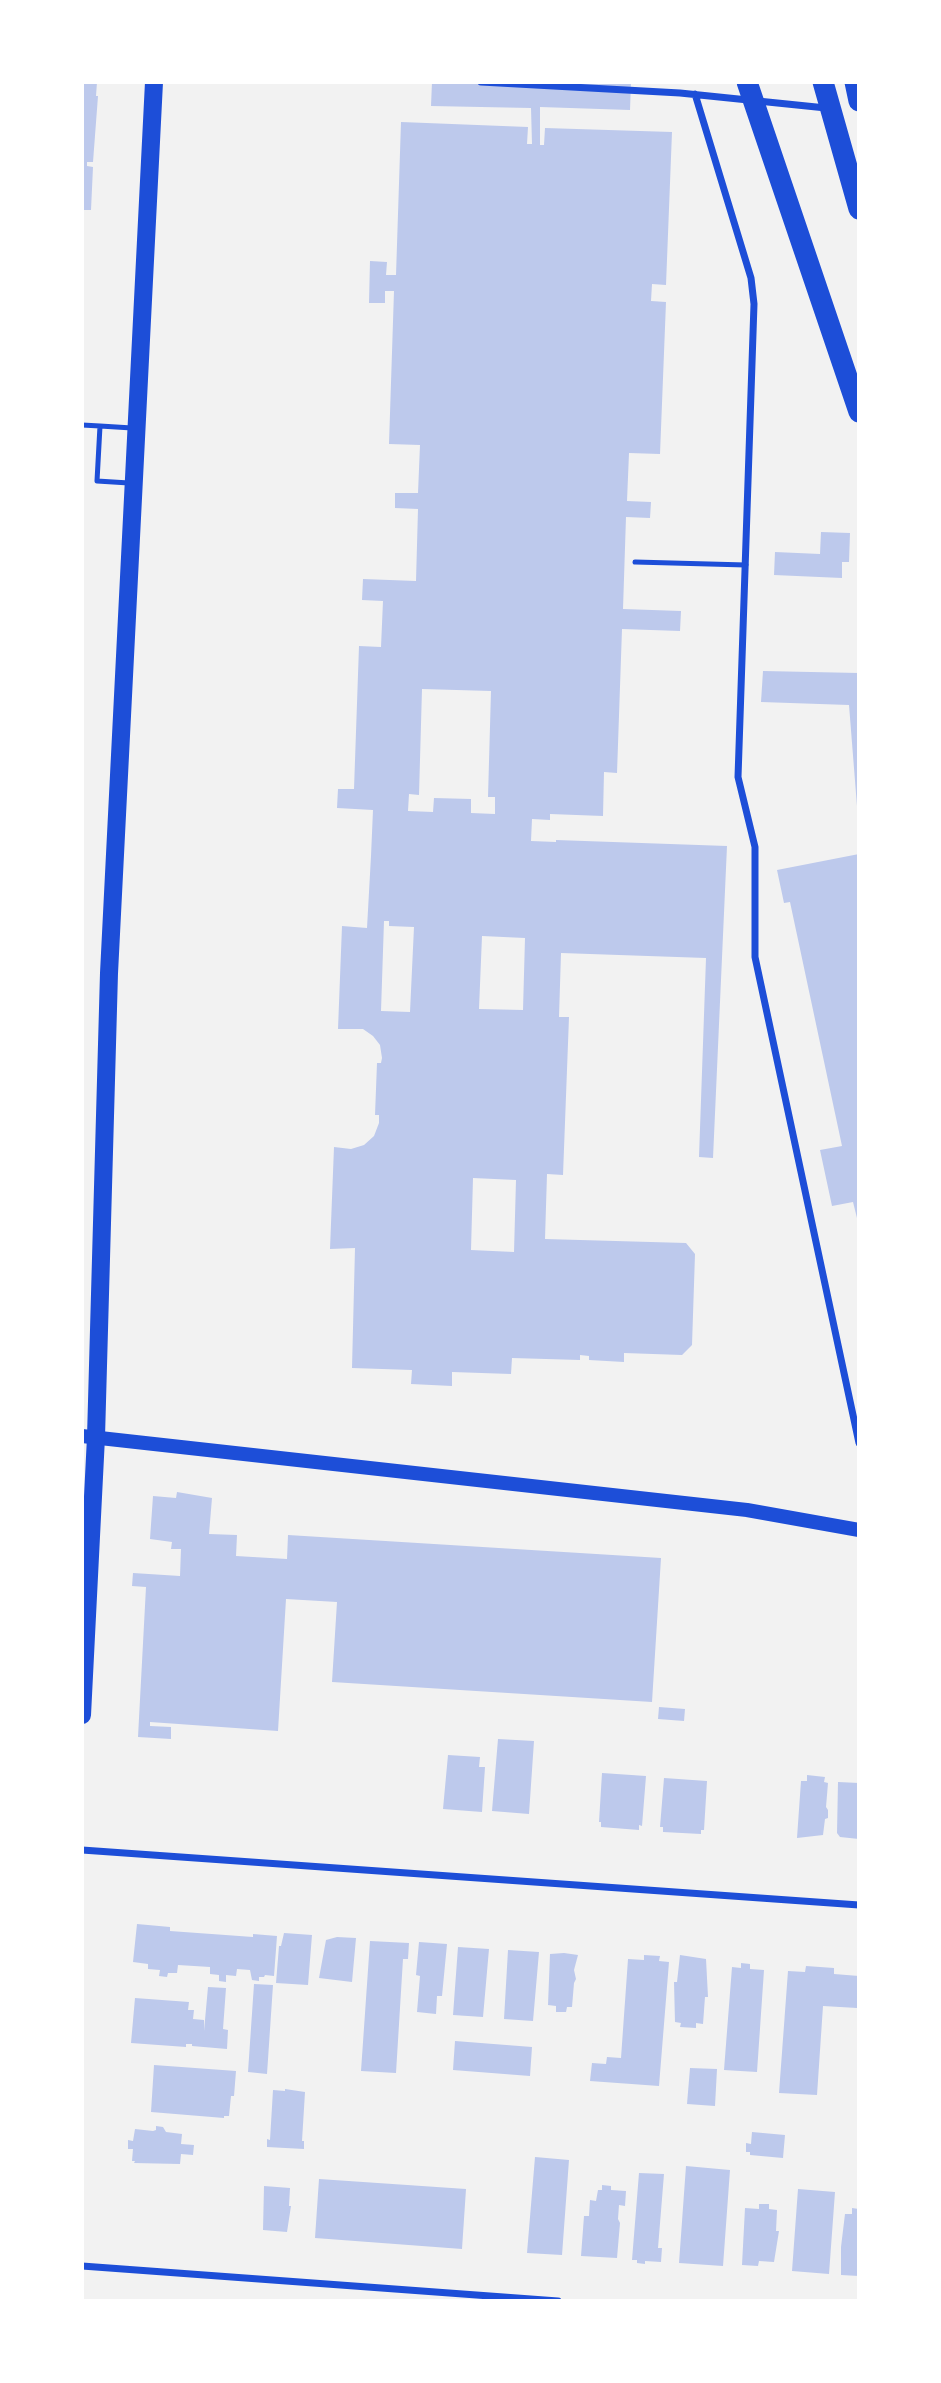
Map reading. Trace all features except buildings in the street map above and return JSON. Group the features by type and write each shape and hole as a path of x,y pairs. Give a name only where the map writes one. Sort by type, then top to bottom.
{"highway":[{"path":"747,82 859,412"},
{"path":"823,82 859,209"},
{"path":"855,82 859,101"}],"main road":[{"path":"82,1715 89,1437 109,973 154,82"},
{"path":"89,1437 747,1510 859,1530"}],"street":[{"path":"481,82 695,94 826,108"},
{"path":"695,94 752,288 754,325 738,777 755,848 755,957 859,1443"},
{"path":"82,1850 859,1905"},
{"path":"82,2266 558,2301"},
{"path":"426,2301 427,2291"}],"lane":[{"path":"82,425 136,428"},
{"path":"100,426 97,481 134,483"},
{"path":"635,562 746,565"}]}
